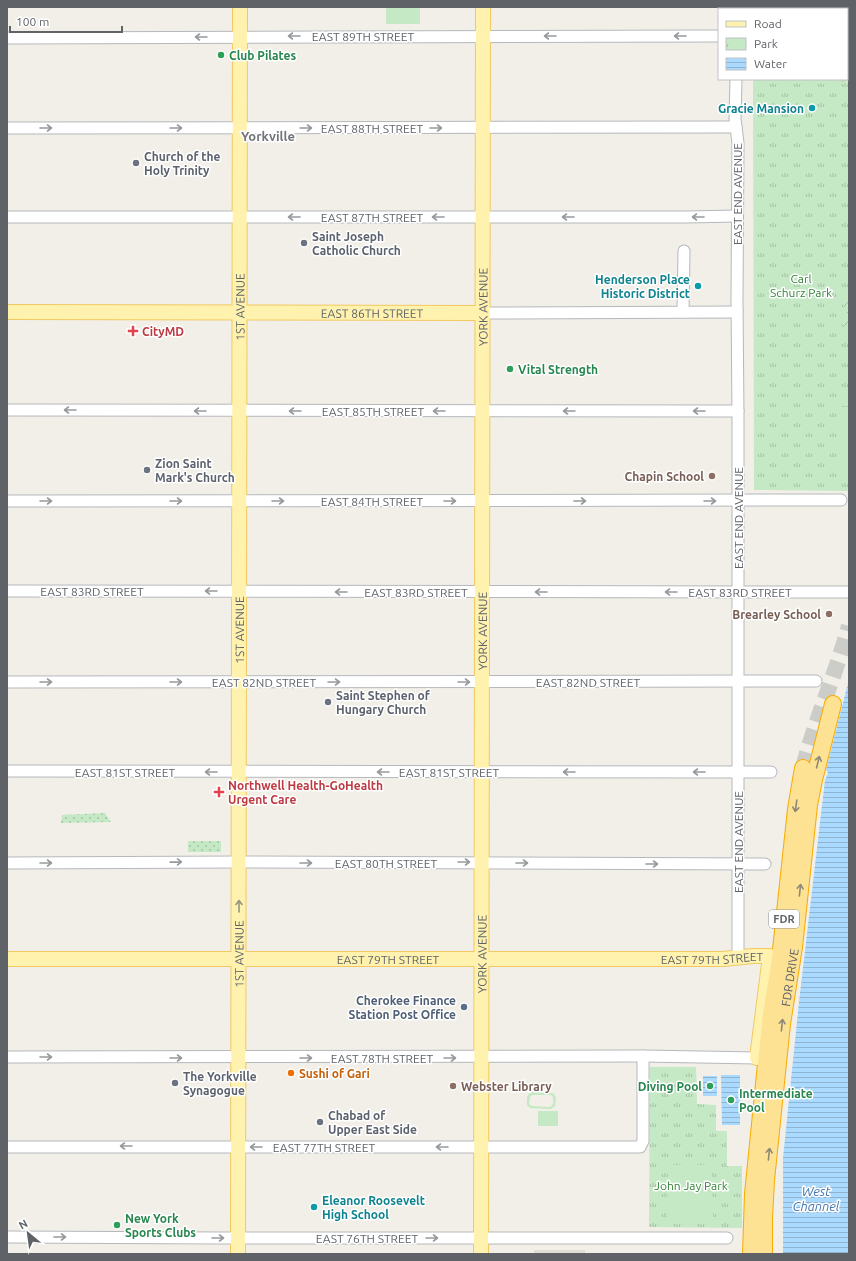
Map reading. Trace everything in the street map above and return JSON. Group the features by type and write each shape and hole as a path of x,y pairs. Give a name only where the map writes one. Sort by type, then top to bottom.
{"highway":[{"name":"FDR DRIVE","path":"764,1254 764,1219 767,1174 782,1024 794,947 809,805 832,704"},
{"name":"FDR DRIVE","path":"751,1254 753,1194 771,1014 780,959 796,809 803,768"},
{"path":"753,1194 747,1167 757,1058"}],"main road":[{"name":"1ST AVENUE","path":"238,1254 240,7"},
{"name":"YORK AVENUE","path":"481,1254 483,862 483,7"},
{"name":"EAST 86TH STREET","path":"7,312 483,313"},
{"name":"EAST 79TH STREET","path":"7,959 482,960 722,959 770,956"},
{"name":"FDR DRIVE","path":"757,1058 770,956"}],"street":[{"name":"EAST 89TH STREET","path":"7,38 240,36 718,36"},
{"name":"EAST END AVENUE","path":"736,80 735,118 738,142 738,958"},
{"name":"EAST 88TH STREET","path":"7,128 736,127"},
{"name":"EAST 87TH STREET","path":"7,217 737,216"},
{"path":"683,312 684,251"},
{"name":"EAST 86TH STREET","path":"483,313 737,312"},
{"name":"EAST 85TH STREET","path":"7,410 738,411"},
{"name":"EAST 84TH STREET","path":"7,500 841,500"},
{"name":"EAST 83RD STREET","path":"7,592 848,592"},
{"name":"EAST 82ND STREET","path":"7,682 816,681"},
{"name":"EAST 81ST STREET","path":"7,771 771,772"},
{"name":"EAST 80TH STREET","path":"7,864 239,862 765,864"},
{"name":"EAST 78TH STREET","path":"7,1057 239,1058 643,1056 757,1058"},
{"name":"EAST 77TH STREET","path":"7,1146 640,1147 642,1141 643,1056"},
{"name":"EAST 76TH STREET","path":"7,1237 727,1238"}],"shaded area":[{"path":"534,1250 585,1250 585,1254 534,1254"}],"green space":[{"path":"386,7 420,7 420,24 386,24"},
{"name":"Carl Schurz Park","path":"849,7 849,491 754,490 753,80 848,80 848,8 753,8"},
{"path":"849,296 849,329 844,327 841,322 845,320 847,314 845,306 841,304 843,298"},
{"path":"839,388 849,388 849,406 839,406"},
{"path":"843,416 849,416 849,471 843,470 840,466 840,420"},
{"path":"105,813 111,822 61,823 62,815"},
{"path":"188,841 221,841 221,852 188,852"},
{"name":"John Jay Park","path":"650,1067 696,1067 697,1104 716,1105 716,1131 727,1131 727,1166 742,1166 742,1228 649,1227"},
{"path":"530,1093 553,1093 556,1097 555,1106 551,1109 530,1108 527,1105 527,1101","holes":["532,1095 551,1095 553,1097 553,1104 550,1107 532,1106 529,1104 530,1097"]},
{"path":"538,1111 558,1111 558,1126 538,1126"},
{"path":"668,1165 712,1165 713,1224 667,1224"}],"water":[{"name":"West Channel","path":"849,679 849,1254 783,1254 783,1158 799,1002 825,780 828,773 826,770"},
{"name":"Intermediate Pool","path":"721,1075 740,1075 740,1125 722,1125"},
{"name":"Diving Pool","path":"703,1076 717,1076 717,1096 703,1096"}],"tunnel":[{"path":"803,768 813,732 849,626"}],"place":[{"name":"Club Pilates","path":"221,55"},
{"name":"Gracie Mansion","path":"812,108"},
{"name":"Church of the Holy Trinity","path":"136,163"},
{"name":"Saint Joseph Catholic Church","path":"304,243"},
{"name":"Henderson Place Historic District","path":"698,286"},
{"name":"CityMD","path":"133,331"},
{"name":"Vital Strength","path":"510,369"},
{"name":"Zion Saint Mark's Church","path":"147,470"},
{"name":"Chapin School","path":"712,476"},
{"name":"Brearley School","path":"829,614"},
{"name":"Saint Stephen of Hungary Church","path":"328,702"},
{"name":"Northwell Health-GoHealth Urgent Care","path":"219,792"},
{"name":"Cherokee Finance Station Post Office","path":"464,1007"},
{"name":"Sushi of Gari","path":"291,1073"},
{"name":"The Yorkville Synagogue","path":"175,1083"},
{"name":"Webster Library","path":"453,1086"},
{"name":"Diving Pool","path":"710,1086"},
{"name":"Intermediate Pool","path":"731,1100"},
{"name":"Chabad of Upper East Side","path":"320,1122"},
{"name":"Eleanor Roosevelt High School","path":"314,1207"},
{"name":"New York Sports Clubs","path":"117,1225"}],"district":[{"name":"Yorkville","path":"268,136"}]}
